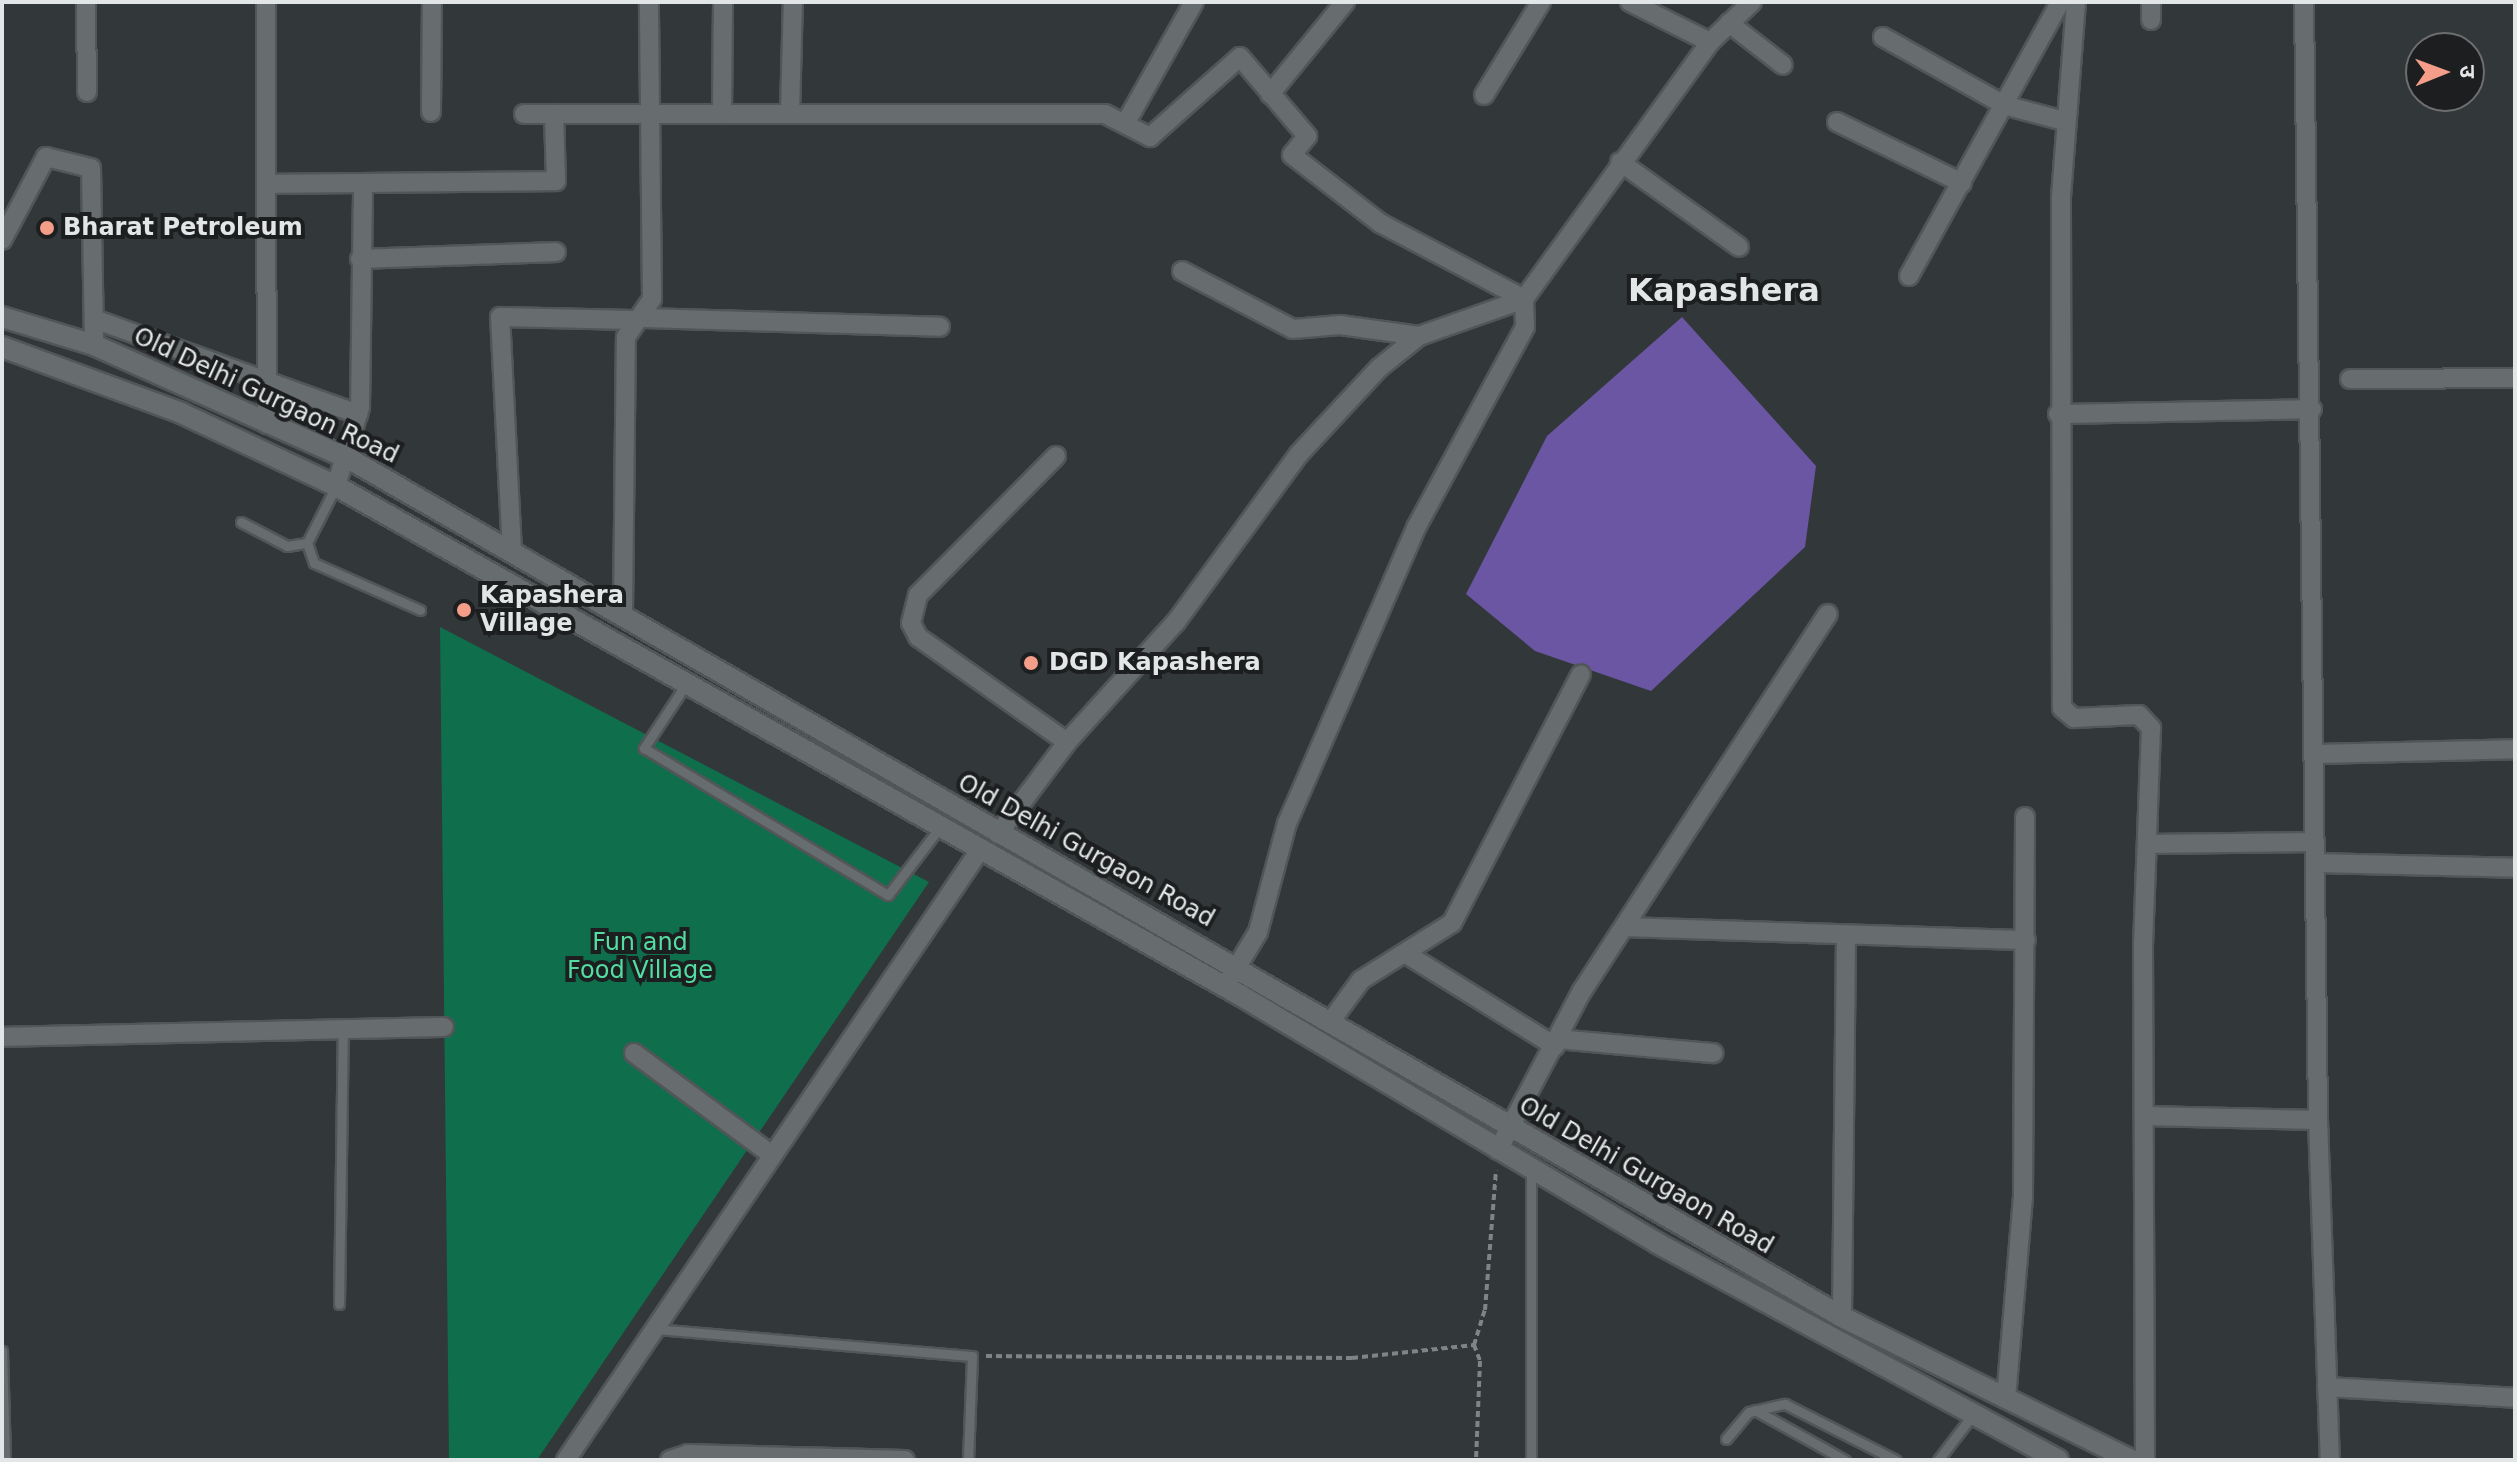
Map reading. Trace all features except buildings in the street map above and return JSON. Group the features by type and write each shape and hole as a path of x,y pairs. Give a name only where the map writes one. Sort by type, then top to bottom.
{"main road":[{"name":"Old Delhi Gurgaon Road","path":"2,317 94,345 346,458 623,614 998,834 1239,966 1509,1128 1842,1317 2131,1460"},
{"name":"Old Delhi Gurgaon Road","path":"2,347 181,413 336,486 1225,987 1531,1171 2055,1459"}],"street":[{"path":"86,2 87,92"},
{"path":"266,2 267,424"},
{"path":"431,112 432,2"},
{"path":"623,614 626,337 640,319 653,288 649,2"},
{"path":"722,114 723,2"},
{"path":"790,113 793,2"},
{"path":"1125,124 1194,2"},
{"path":"1270,94 1345,2"},
{"path":"1484,95 1541,2"},
{"path":"1630,2 1710,42"},
{"path":"998,834 1067,742 1176,622 1299,454 1372,374 1419,336 1524,299 1620,162 1710,42 1752,2"},
{"path":"1909,276 2060,2"},
{"path":"2076,2 2064,121 2058,414 2062,708 2069,717 2150,721 2144,1116 2145,1460"},
{"path":"2304,2 2312,409 2318,1120 2330,1460"},
{"path":"1729,23 1783,65"},
{"path":"1883,37 2004,105 2064,121"},
{"path":"524,114 1105,114 1154,136 1240,57 1307,136 1292,155 1380,223 1524,299"},
{"path":"267,184 556,181 554,114"},
{"path":"1837,122 1962,183"},
{"path":"2,240 46,157 91,168 94,345"},
{"path":"1620,162 1739,247"},
{"path":"336,486 358,414 363,183"},
{"path":"360,259 556,252"},
{"path":"1182,271 1293,329 1340,325 1419,336"},
{"path":"1225,987 1239,966 1266,910 1287,823 1416,528 1525,327 1524,299"},
{"path":"512,552 500,317 940,327"},
{"path":"94,319 358,414"},
{"path":"2350,379 2515,378"},
{"path":"2058,414 2312,409"},
{"path":"1056,456 918,595 911,623 918,637 1067,742"},
{"path":"1498,1150 1556,1043 1625,927 1828,614"},
{"path":"1331,1021 1361,980 1408,955 1452,923 1581,674"},
{"path":"2316,754 2515,749"},
{"path":"2006,1399 2023,1198 2025,817"},
{"path":"2147,844 2315,842"},
{"path":"566,1460 980,850"},
{"path":"2316,863 2515,868"},
{"path":"1625,927 2026,940"},
{"path":"1842,1317 1846,935"},
{"path":"1408,955 1556,1043 1713,1053"},
{"path":"2,1037 444,1027"},
{"path":"634,1053 772,1155"},
{"path":"2144,1116 2318,1120"},
{"path":"2327,1387 2515,1398"},
{"path":"670,1460 905,1460"}],"lane":[{"path":"336,486 307,543 314,563 420,610"},
{"path":"241,522 287,546 307,543"},
{"path":"686,684 644,748 888,895 940,827"},
{"path":"339,1304 343,1030"},
{"path":"1531,1171 1531,1460"},
{"path":"654,1328 972,1356 968,1460"},
{"path":"2,1351 5,1460"},
{"path":"1726,1439 1755,1410 1785,1404 1809,1411 1896,1460"},
{"path":"1755,1410 1845,1460"},
{"path":"1938,1460 1974,1413"}],"path":[{"path":"1476,1460 1480,1361 1474,1345 1485,1310 1498,1150"},
{"path":"972,1356 1352,1358 1474,1345"}],"green space":[{"name":"Fun and Food Village","path":"440,627 929,882 537,1460 449,1460"}],"shaded area":[{"path":"1682,317 1816,466 1805,547 1651,691 1535,651 1466,594 1547,436"}],"place":[{"name":"Bharat Petroleum","path":"47,228"},
{"name":"Kapashera Village","path":"464,610"},
{"name":"DGD Kapashera","path":"1031,663"}],"district":[{"name":"Kapashera","path":"1724,290"}]}
